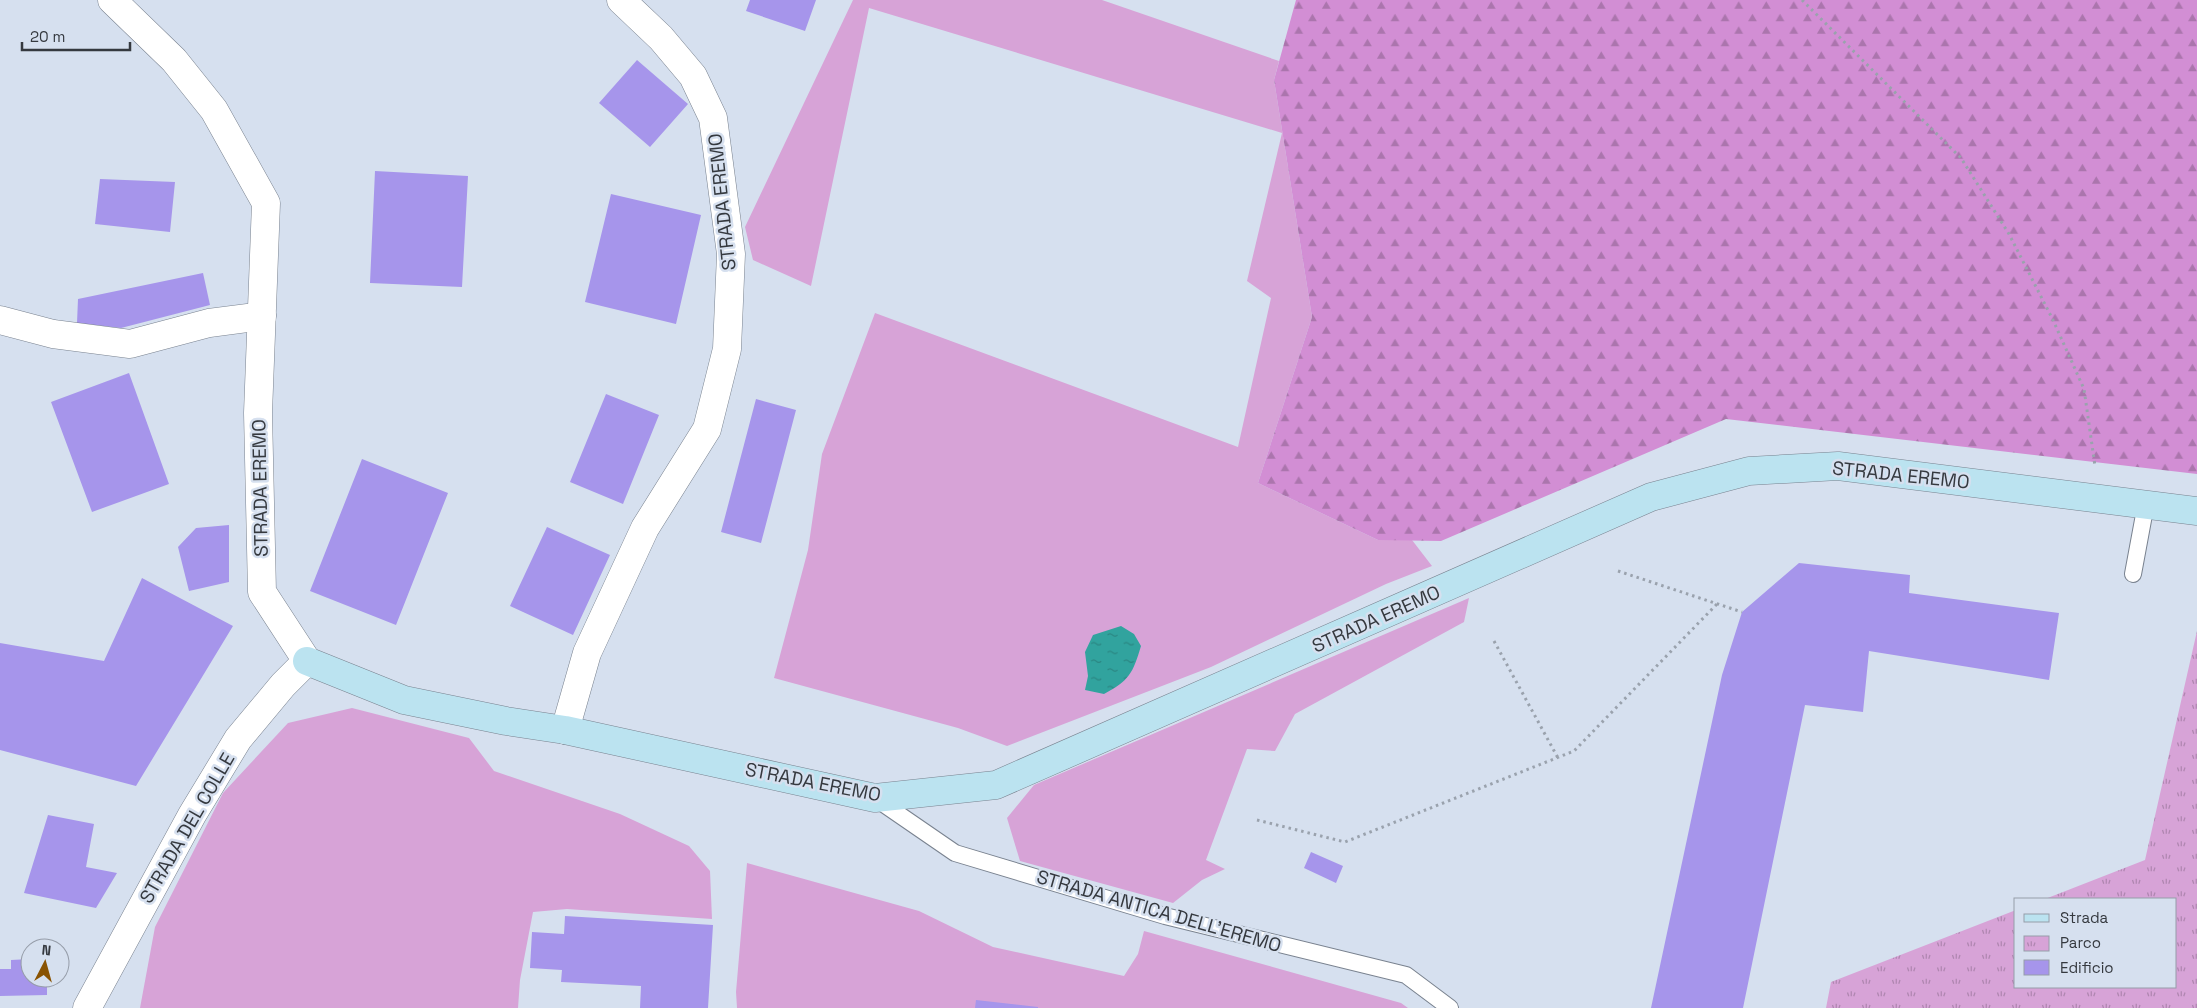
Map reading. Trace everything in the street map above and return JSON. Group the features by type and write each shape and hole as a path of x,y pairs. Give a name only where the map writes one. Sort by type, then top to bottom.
{"main road":[{"name":"STRADA EREMO","path":"307,662 404,700 506,721 565,730 875,798 996,785 1651,497 1749,471 1838,466 2100,497 2197,511"}],"street":[{"name":"STRADA EREMO","path":"112,0 174,60 214,110 266,203 258,412 262,592 307,662"},
{"name":"STRADA EREMO","path":"565,730 587,653 641,537 707,429 727,349 731,254 713,118 693,76 662,38 621,0"},
{"path":"0,320 52,334 130,344 209,323 262,316"},
{"name":"STRADA DEL COLLE","path":"87,1008 192,815 238,738 282,685 307,662"}],"lane":[{"path":"2132,574 2146,504"},
{"name":"STRADA ANTICA DELL'EREMO","path":"875,798 955,853 1174,918 1406,975 1450,1008"}],"path":[{"path":"1802,0 1961,158 2009,234 2053,320 2084,389 2100,497"},
{"path":"1618,571 1742,612"},
{"path":"1257,820 1345,842 1574,751 1717,604"},
{"path":"1494,641 1558,758"}],"green space":[{"path":"853,0 1102,0 1279,61 1274,80 1312,317 1258,483 1378,540 1412,540 1432,566 1386,584 1211,667 1007,746 958,728 774,678 808,550 822,454 875,313 1238,447 1271,298 1247,281 1282,133 869,8 811,286 753,260 745,227"},
{"path":"1296,0 2197,0 2197,474 1726,419 1441,541 1378,540 1258,483 1312,317 1274,80"},
{"path":"1469,598 1464,622 1295,714 1275,751 1247,749 1206,860 1225,869 1202,880 1173,903 1020,861 1007,818 1034,785"},
{"path":"2197,631 2197,1008 1826,1008 1831,982 2014,911 2014,988 2177,988 2177,898 2048,898 2145,860"},
{"path":"352,708 469,738 494,771 620,814 689,846 710,871 712,919 567,909 533,912 520,980 518,1008 140,1008 155,927 223,793 288,723"},
{"path":"747,863 919,911 993,947 1124,976 1138,954 1144,931 1401,1003 1408,1008 737,1008 736,992"}],"water":[{"path":"1121,626 1134,634 1141,646 1132,670 1125,680 1104,694 1085,690 1088,676 1085,652 1093,635"}],"building":[{"path":"750,0 816,0 805,31 746,11"},
{"path":"637,60 688,104 650,147 599,103"},
{"path":"375,171 468,176 462,287 370,283"},
{"path":"100,179 175,182 170,232 95,224"},
{"path":"611,194 701,215 676,324 585,302"},
{"path":"203,273 210,305 121,328 77,323 78,299"},
{"path":"129,373 169,484 92,512 51,402"},
{"path":"606,394 659,415 623,504 570,482"},
{"path":"756,399 796,410 761,543 721,532"},
{"path":"362,459 448,493 396,625 310,591"},
{"path":"229,525 229,582 189,591 178,547 196,528"},
{"path":"547,527 610,555 573,635 510,606"},
{"path":"1799,563 1910,575 1909,593 2059,613 2049,680 1869,651 1863,712 1805,705 1743,1008 1651,1008 1722,675 1742,612"},
{"path":"142,578 233,626 136,786 0,750 0,643 104,661"},
{"path":"48,815 94,824 86,867 117,873 96,908 24,893"},
{"path":"1311,852 1343,866 1336,883 1304,868"},
{"path":"565,916 713,925 708,1008 640,1008 641,986 561,982 562,970 530,968 532,932 564,934"},
{"path":"11,960 20,960 20,988 47,988 47,995 0,996 0,969 11,969"},
{"path":"976,1000 1038,1007 1038,1008 975,1008"}]}
